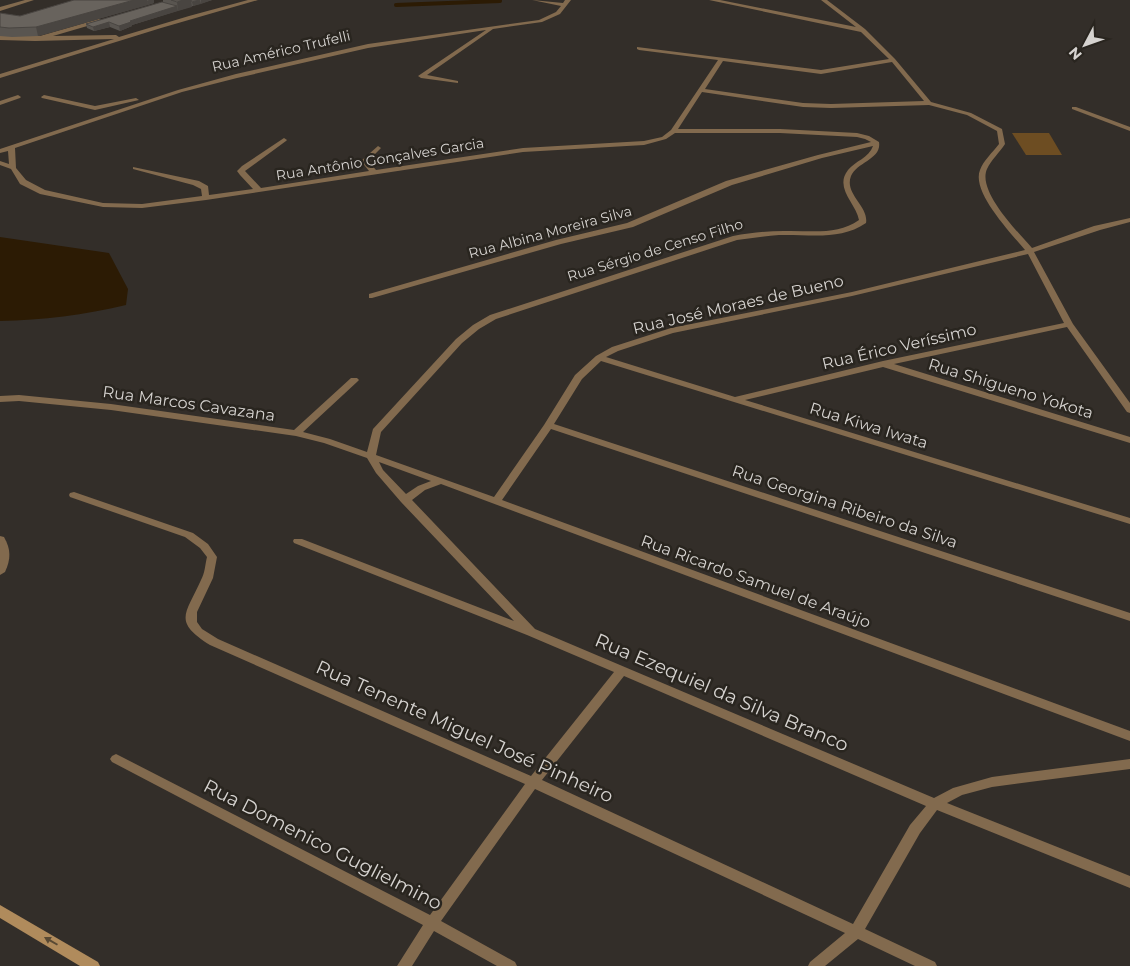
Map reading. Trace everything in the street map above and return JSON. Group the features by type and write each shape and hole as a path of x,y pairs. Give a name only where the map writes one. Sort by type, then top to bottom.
{"main road":[{"path":"0,911 93,966"}],"street":[{"path":"0,9 29,0"},
{"path":"0,76 95,48 123,37 255,0"},
{"path":"535,0 567,2"},
{"path":"712,0 863,30"},
{"path":"824,0 863,30 893,60 929,103"},
{"name":"Rua Américo Trufelli","path":"0,151 180,92 236,76 368,46 549,18 558,13 567,2"},
{"path":"35,39 110,18"},
{"path":"456,82 421,76 494,28"},
{"path":"0,38 123,37"},
{"path":"0,44 17,39"},
{"path":"639,48 821,72 893,60"},
{"path":"673,131 721,60"},
{"path":"700,90 803,105 929,103 969,114 1000,130 1002,144 983,170 982,181 998,212 1030,251 1070,324 1130,410"},
{"path":"44,97 96,108 180,92"},
{"path":"0,103 18,97"},
{"path":"1074,108 1130,129"},
{"path":"673,131 780,131 857,135 867,137 877,143"},
{"name":"Rua Antônio Gonçalves Garcia","path":"0,163 13,168 23,182 43,192 103,204 142,206 523,150 644,143 664,138 673,131"},
{"path":"259,190 242,174 241,170 284,140"},
{"path":"0,142 11,147 13,168"},
{"name":"Rua Albina Moreira Silva","path":"372,296 540,247 630,225 729,183 820,156 877,143"},
{"name":"Rua Sérgio de Censo Filho","path":"371,456 376,431 459,340 493,317 736,238 759,234 831,232 858,225 863,221 863,214 850,194 847,178 855,166 874,152 877,143"},
{"path":"374,172 364,161 378,148"},
{"path":"135,168 196,183 206,188 206,198"},
{"name":"Rua José Moraes de Bueno","path":"496,501 549,424 578,377 599,358 616,348 671,331 852,294 1030,251 1097,228 1130,220"},
{"name":"Rua Érico Veríssimo","path":"736,399 883,364 1070,324"},
{"name":"Rua Kiwa Iwata","path":"599,358 1130,521"},
{"name":"Rua Shigueno Yokota","path":"883,364 1130,440"},
{"path":"296,433 354,380"},
{"name":"Rua Marcos Cavazana","path":"0,399 20,398 111,407 296,433 371,456"},
{"name":"Rua Georgina Ribeiro da Silva","path":"549,424 1130,617"},
{"path":"371,456 379,471 405,500 531,632"},
{"name":"Rua Ricardo Samuel de Araújo","path":"371,456 1130,736"},
{"path":"405,500 422,487 442,481"},
{"name":"Rua Tenente Miguel José Pinheiro","path":"74,495 189,535 204,546 212,557 208,578 191,612 191,622 198,632 214,642 532,782 930,966"},
{"path":"0,539 4,545 4,561 0,572"},
{"name":"Rua Ezequiel da Silva Branco","path":"298,541 531,632 935,804 1130,882"},
{"path":"404,966 432,923 532,782 622,670"},
{"name":"Rua Domenico Guglielmino","path":"116,759 432,923 510,966"},
{"path":"815,966 856,932 915,829 935,804 958,791 992,782 1130,764"}],"shaded area":[{"path":"1012,133 1049,133 1062,155 1026,155"},
{"path":"0,237 109,253 128,289 126,305 95,312 0,321"}],"building":[{"path":"74,0 134,0 36,27 0,27 0,13 20,16"},
{"path":"162,2 177,6 119,26 109,22 93,27 86,24"}],"waterway":[{"path":"396,5 500,1"}]}
